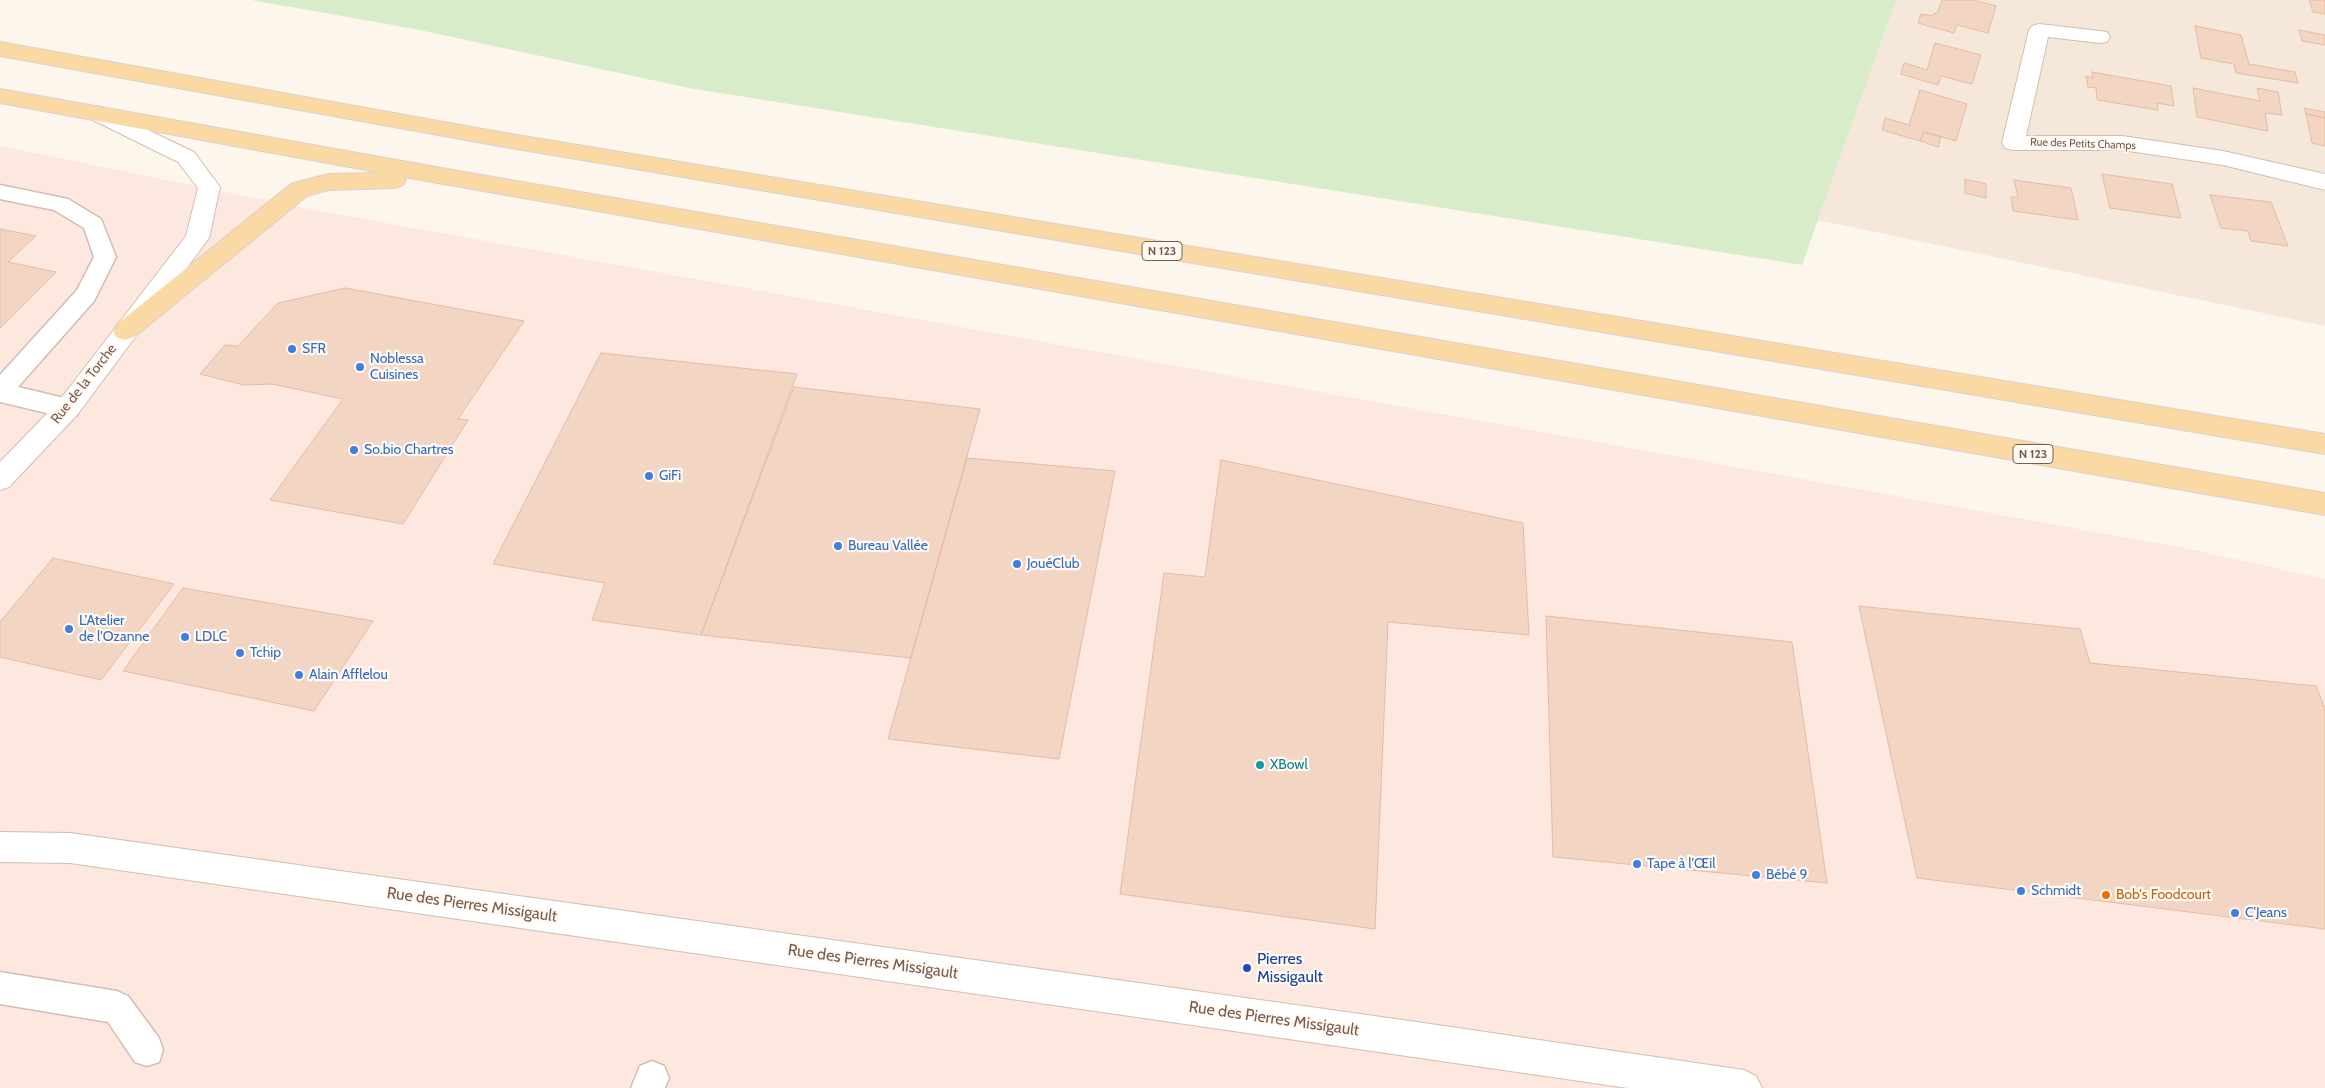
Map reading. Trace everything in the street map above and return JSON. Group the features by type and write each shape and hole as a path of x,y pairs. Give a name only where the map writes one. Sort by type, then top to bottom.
{"main road":[{"name":"N 123","path":"0,49 505,140 2325,444"},
{"name":"N 123","path":"0,96 97,112 464,180 2325,504"},
{"path":"125,331 299,190 328,182 357,180 464,180"}],"street":[{"name":"Rue des Petits Champs","path":"2100,37 2039,30 2013,142 2122,143 2223,158 2325,182"},
{"name":"Rue de la Torche","path":"0,479 68,408 198,238 209,187 186,157 97,112"},
{"name":"Rue des Pierres Missigault","path":"0,847 70,848 1417,1039 1744,1088"}],"lane":[{"path":"0,192 60,204 93,224 105,257 86,294 0,392 68,408"},
{"path":"0,988 117,1007 147,1050"}],"shaded area":[{"path":"1896,0 2325,0 2325,326 1818,220"},
{"path":"0,146 314,210 2195,550 2325,579 2325,1088 0,1088"}],"green space":[{"path":"251,0 1896,0 1802,265 689,88 415,29"}],"building":[{"path":"1942,0 1974,0 1996,6 1988,33 1957,25 1954,33 1918,23 1921,14 1933,16 1934,13 1937,14"},
{"path":"2309,0 2325,0 2325,14 2313,12"},
{"path":"2195,26 2241,35 2249,64 2295,72 2298,83 2236,73 2234,64 2201,58"},
{"path":"2299,30 2325,35 2325,45 2302,41"},
{"path":"1935,43 1981,55 1972,84 1941,76 1938,85 1901,74 1904,63 1927,70"},
{"path":"2092,72 2171,86 2174,106 2157,103 2158,110 2097,100 2096,88 2088,87 2086,76 2093,78"},
{"path":"2193,88 2260,101 2257,88 2278,92 2282,115 2265,113 2268,131 2197,117"},
{"path":"1920,90 1967,104 1956,141 1924,132 1920,141 1882,130 1885,118 1909,125"},
{"path":"2304,108 2325,112 2325,118 2306,114"},
{"path":"2306,114 2325,118 2325,146 2312,143"},
{"path":"1924,132 1941,137 1938,147 1920,141"},
{"path":"2102,174 2172,184 2181,218 2110,208"},
{"path":"1965,179 1986,184 1986,198 1965,193"},
{"path":"2014,180 2071,188 2078,220 2013,211 2011,197 2018,197"},
{"path":"2210,195 2271,202 2288,246 2251,241 2248,231 2221,228"},
{"path":"0,229 36,236 8,262 56,272 0,328"},
{"path":"345,288 524,321 458,419 468,420 403,524 270,500 343,399 272,384 244,385 200,374 225,345 238,346 278,303"},
{"name":"GiFi","path":"601,353 797,374 701,635 592,620 605,583 493,564"},
{"name":"Bureau Vallée","path":"794,387 980,409 911,658 701,635"},
{"name":"JouéClub","path":"967,458 1115,471 1059,759 888,739"},
{"name":"XBowl","path":"1221,460 1523,523 1529,635 1388,622 1375,929 1120,894 1164,573 1205,577"},
{"path":"53,558 174,584 101,680 0,657 0,622"},
{"path":"183,588 373,621 314,711 123,671"},
{"path":"1859,606 2080,629 2090,663 2316,686 2325,708 2325,929 1917,878"},
{"path":"1546,616 1792,642 1827,883 1553,857"}],"place":[{"name":"SFR","path":"292,349"},
{"name":"Noblessa Cuisines","path":"360,367"},
{"name":"So.bio Chartres","path":"354,450"},
{"name":"GiFi","path":"649,476"},
{"name":"Bureau Vallée","path":"838,546"},
{"name":"JouéClub","path":"1017,564"},
{"name":"L'Atelier de l'Ozanne","path":"69,629"},
{"name":"LDLC","path":"185,637"},
{"name":"Tchip","path":"240,653"},
{"name":"Alain Afflelou","path":"299,675"},
{"name":"XBowl","path":"1260,765"},
{"name":"Tape à l'Œil","path":"1637,864"},
{"name":"Bébé 9","path":"1756,875"},
{"name":"Schmidt","path":"2021,891"},
{"name":"Bob's Foodcourt","path":"2106,895"},
{"name":"C'Jeans","path":"2235,913"},
{"name":"Pierres Missigault","path":"1247,968"}]}
